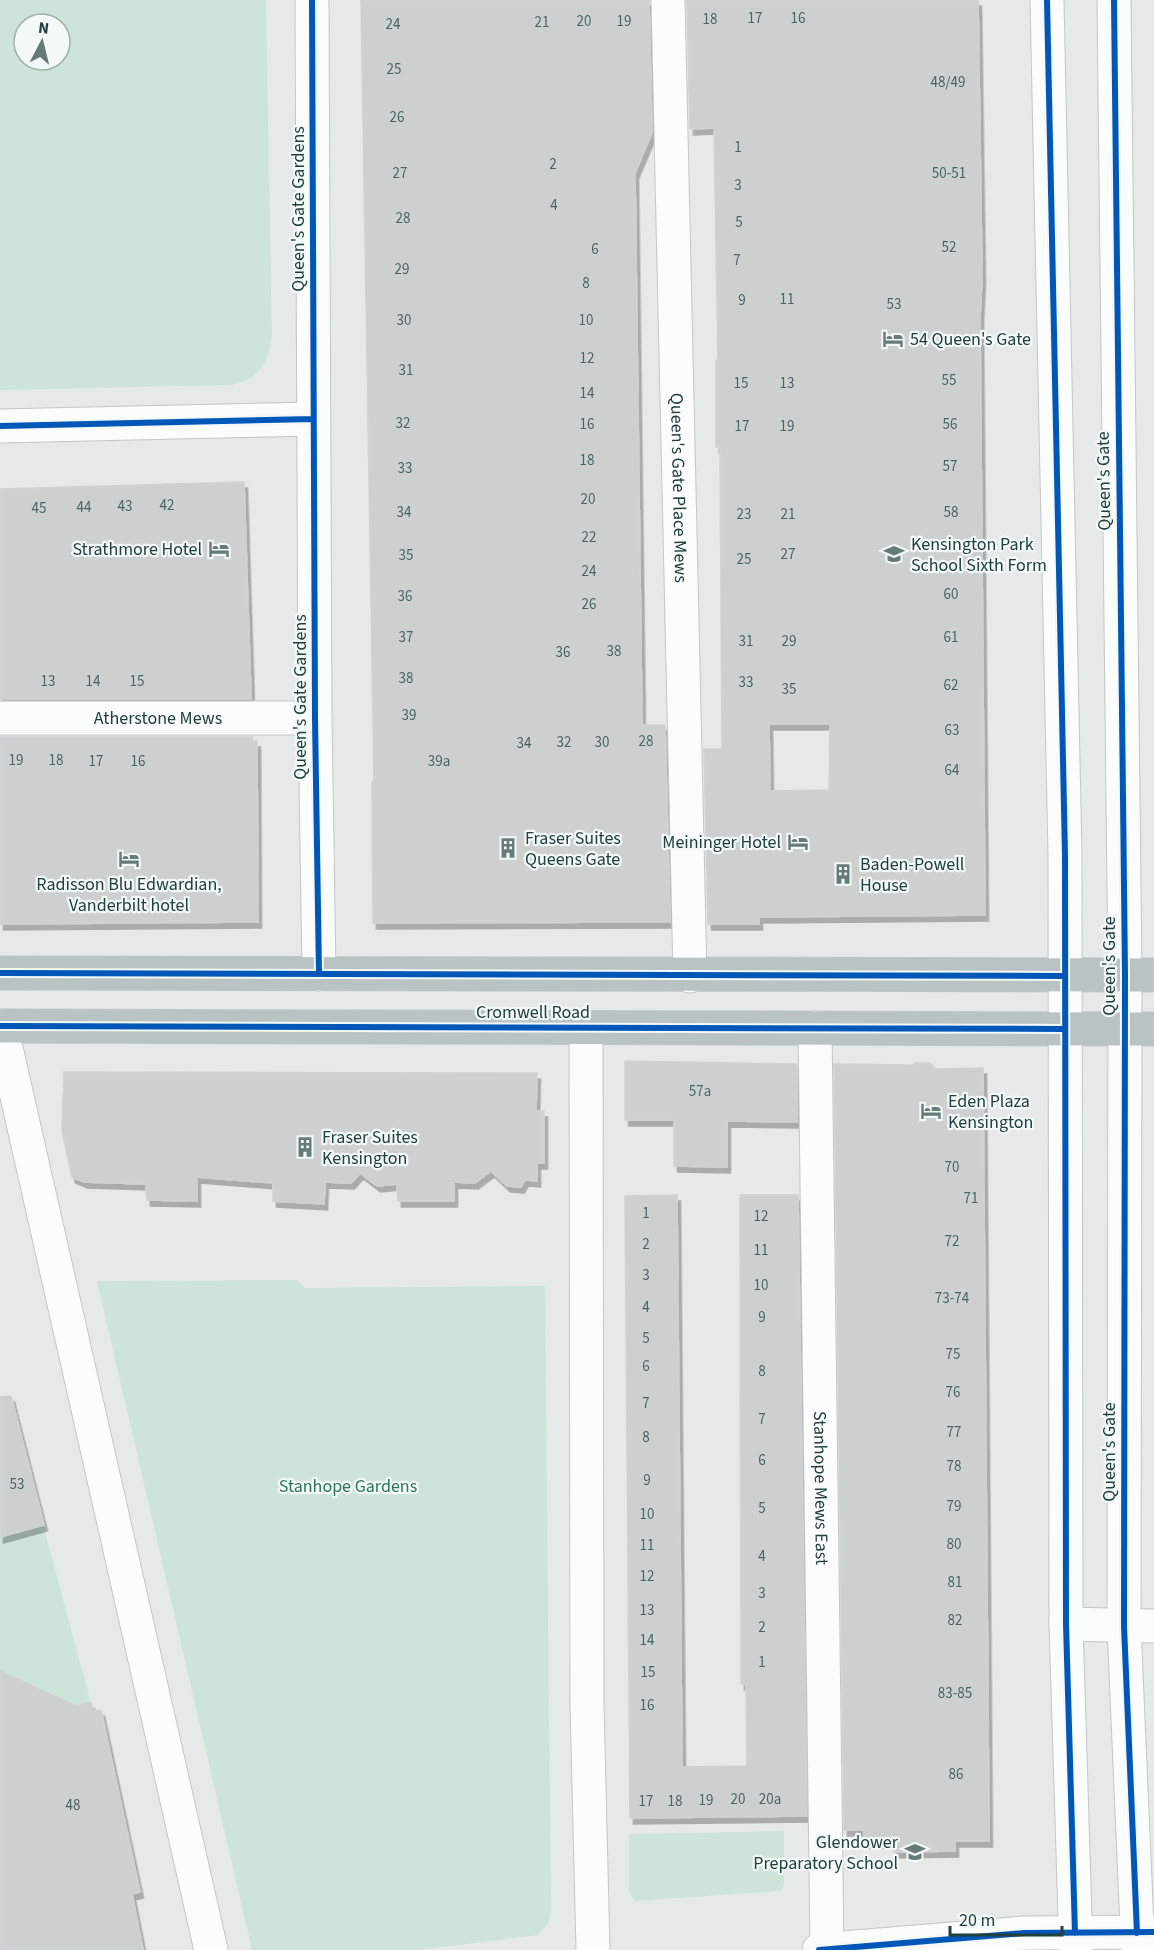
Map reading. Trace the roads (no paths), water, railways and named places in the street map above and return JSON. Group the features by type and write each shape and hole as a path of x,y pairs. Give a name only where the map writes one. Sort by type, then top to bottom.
{"highway":[{"name":"Cromwell Road","path":"0,973 1139,975"},
{"name":"Cromwell Road","path":"0,1026 1139,1029"}],"street":[{"name":"Queen's Gate Gardens","path":"312,0 315,718 319,974"},
{"name":"Queen's Gate Place Mews","path":"668,0 690,976"},
{"path":"1047,0 1065,855 1066,1624 1075,1941"},
{"name":"Queen's Gate","path":"1114,0 1139,975 1139,1626 1143,1938"},
{"path":"0,426 314,419"},
{"name":"Atherstone Mews","path":"0,718 315,718"},
{"path":"0,1026 211,1950"},
{"path":"586,1027 587,1704 593,1950"},
{"name":"Stanhope Mews East","path":"815,1028 827,1949"},
{"path":"1066,1624 1139,1626"},
{"path":"819,1950 1024,1933 1075,1941 1143,1938"}],"place":[{"name":"54 Queen's Gate","path":"893,339"},
{"name":"Strathmore Hotel","path":"219,549"},
{"name":"Kensington Park School Sixth Form","path":"894,554"},
{"name":"Meininger Hotel","path":"798,842"},
{"name":"Fraser Suites Queens Gate","path":"508,848"},
{"name":"Radisson Blu Edwardian, Vanderbilt hotel","path":"129,859"},
{"name":"Baden-Powell House","path":"843,874"},
{"name":"Eden Plaza Kensington","path":"931,1111"},
{"name":"Fraser Suites Kensington","path":"305,1147"},
{"name":"Glendower Preparatory School","path":"915,1852"}],"park label":[{"name":"Stanhope Gardens","path":"348,1486"}]}
